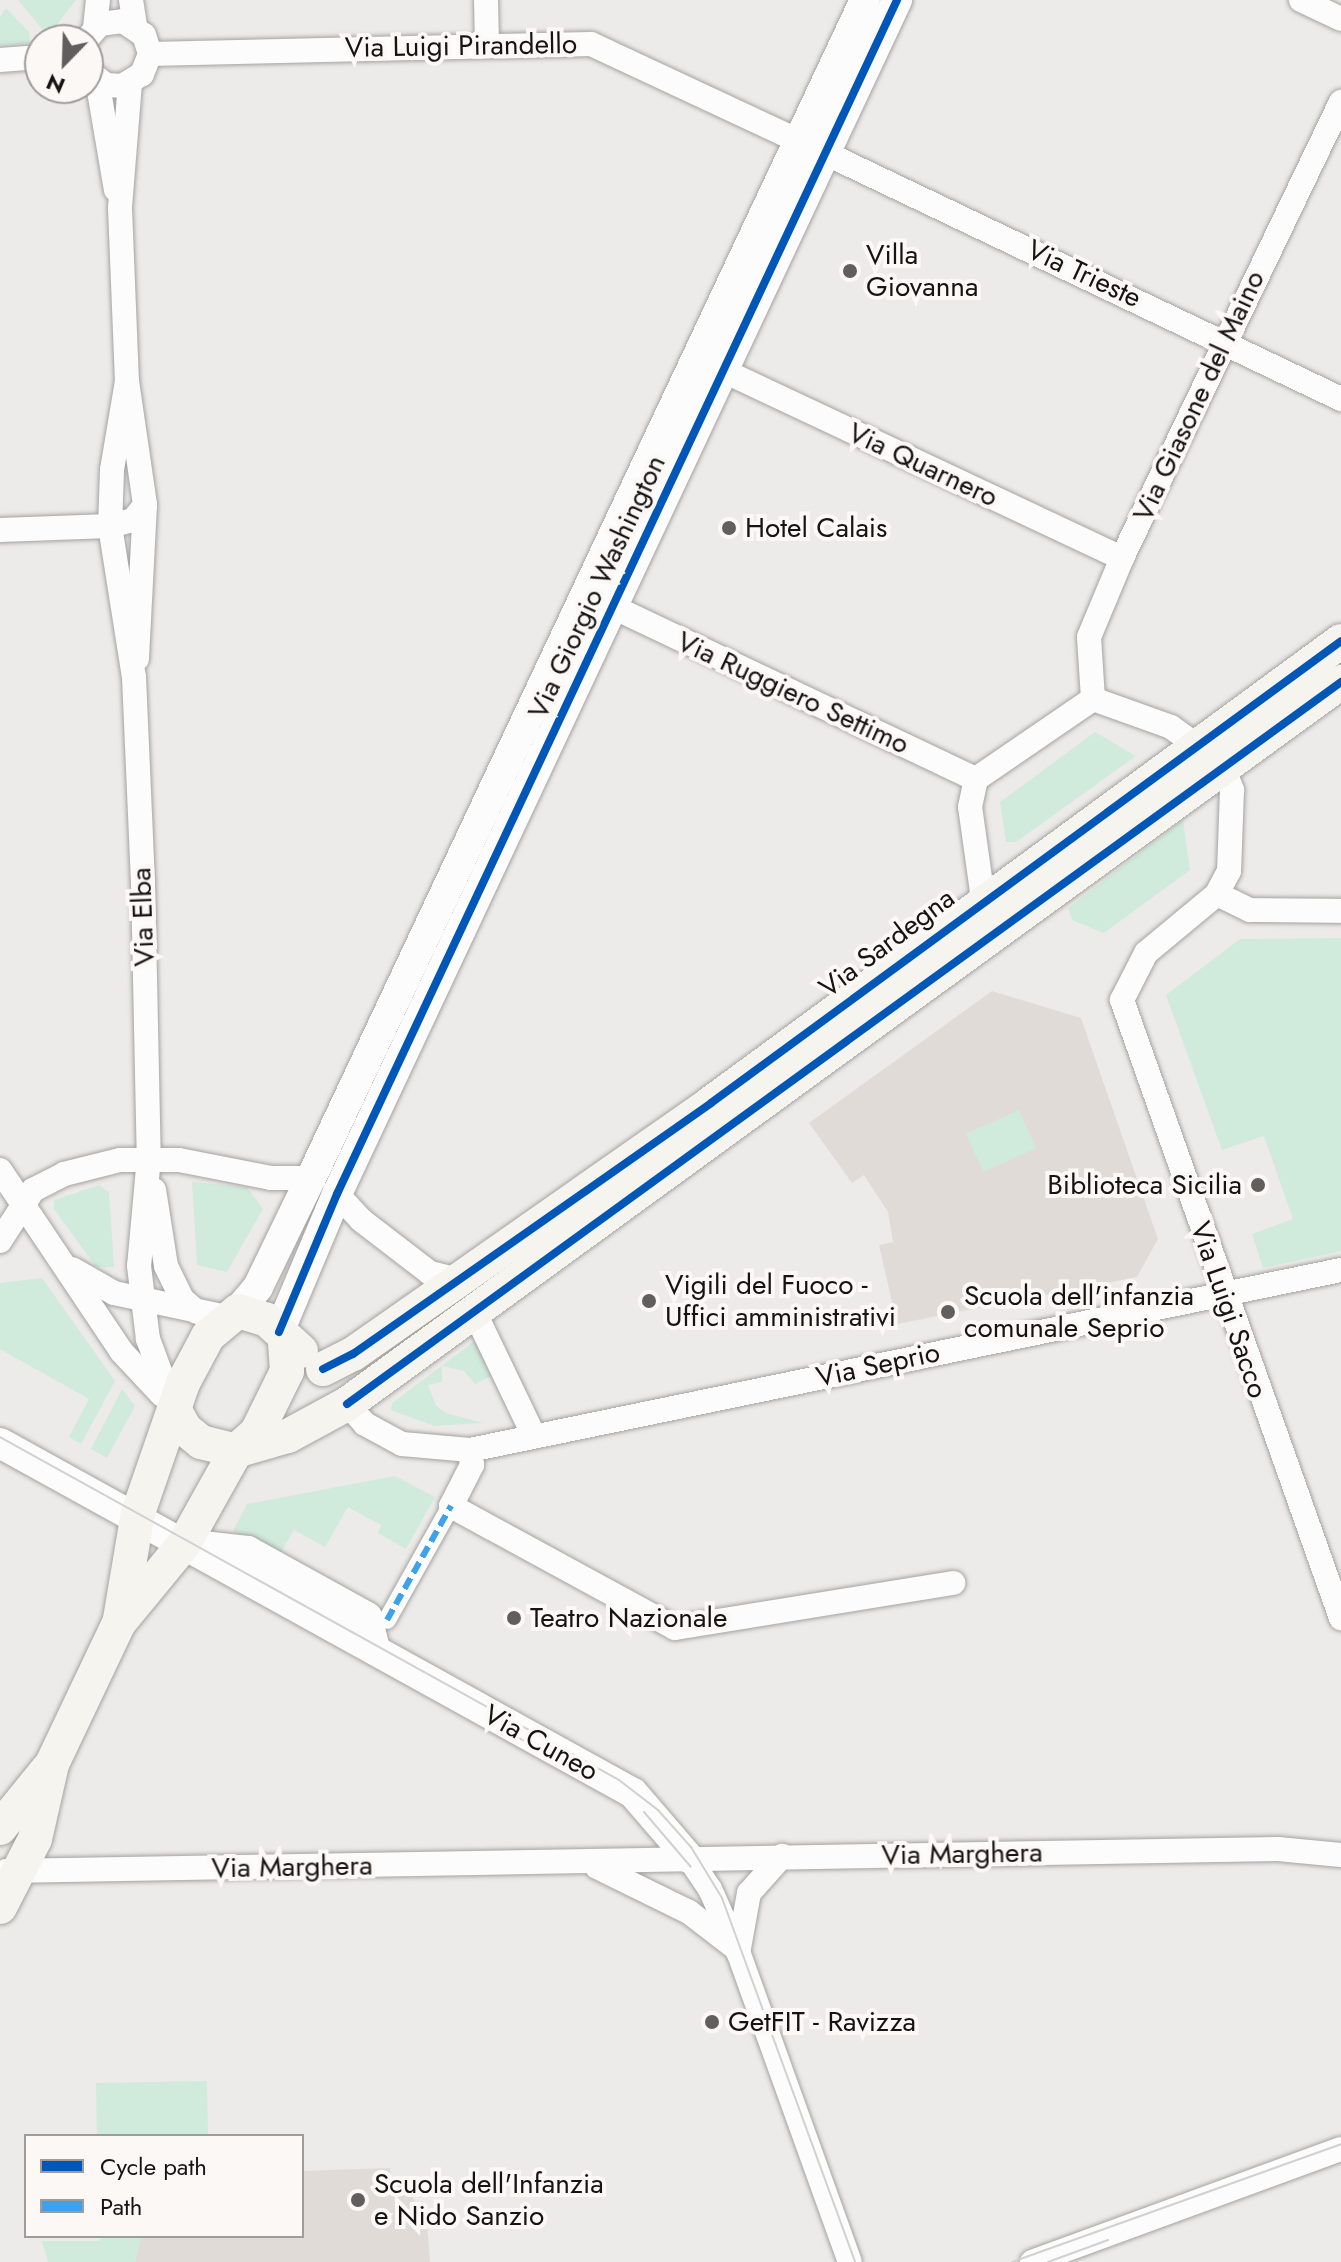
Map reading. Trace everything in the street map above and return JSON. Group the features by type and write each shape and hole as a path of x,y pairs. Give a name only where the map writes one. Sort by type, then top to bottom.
{"main road":[{"name":"Via Sardegna","path":"323,1369 353,1354 711,1103 983,899 1341,641"},
{"name":"Via Sardegna","path":"236,1451 288,1436 347,1404 1224,770 1341,682"},
{"path":"1197,746 1224,770"},
{"path":"983,899 1002,928"},
{"path":"119,1623 136,1518 192,1361 221,1314 267,1320 323,1369 347,1404"},
{"path":"0,1907 10,1871 35,1839 52,1764 119,1623 184,1544 236,1451 257,1432 275,1400 287,1371 282,1336"},
{"path":"174,1409 185,1429 201,1442 236,1451"},
{"path":"0,1828 52,1764"}],"street":[{"path":"92,24 98,0"},
{"path":"131,0 135,26"},
{"path":"486,0 487,44"},
{"name":"Via Giorgio Washington","path":"221,1314 258,1287 598,600 724,371 812,147 865,0"},
{"name":"Via Giorgio Washington","path":"282,1336 337,1194 598,600 697,358 812,147 897,0"},
{"path":"1301,0 1341,19"},
{"path":"104,27 117,20 135,26 144,35 150,54 146,68 130,83 104,84"},
{"name":"Via Luigi Pirandello","path":"150,54 591,44 812,147"},
{"path":"0,60 24,58"},
{"name":"Via Elba","path":"130,83 120,208 127,381 145,505 142,624 134,677"},
{"name":"Via Giasone del Maino","path":"1093,699 1089,637 1122,558 1341,102"},
{"name":"Via Elba","path":"101,104 120,208"},
{"name":"Via Trieste","path":"812,147 1341,399"},
{"path":"697,358 724,371"},
{"name":"Via Quarnero","path":"724,371 1122,558"},
{"name":"Via Elba","path":"127,381 112,470 110,526 134,677 149,1157"},
{"path":"0,530 110,526 133,520 145,505"},
{"name":"Via Ruggiero Settimo","path":"598,600 976,779"},
{"path":"983,899 970,807 976,779 1093,699 1158,721 1197,746"},
{"path":"1224,770 1232,790 1230,863 1217,894 1250,910 1341,911"},
{"name":"Via Luigi Sacco","path":"1217,894 1146,953 1122,1000 1223,1295 1341,1618"},
{"path":"0,1241 22,1201 42,1183 64,1174 149,1157 271,1178 311,1178"},
{"path":"149,1157 139,1266 156,1368 174,1409"},
{"path":"149,1157 166,1266 182,1299 221,1314"},
{"path":"0,1170 121,1351 174,1409"},
{"path":"337,1194 361,1220 430,1273 459,1280"},
{"path":"66,1265 103,1288 143,1302 221,1314"},
{"name":"Via Seprio","path":"347,1404 365,1424 402,1444 470,1450 1341,1270"},
{"path":"474,1311 534,1436"},
{"name":"Via Cuneo","path":"0,1443 633,1793 689,1858"},
{"path":"387,1620 472,1465 470,1450"},
{"path":"451,1506 675,1628 953,1583"},
{"name":"Via Marghera","path":"10,1871 1278,1849 1341,1855"},
{"path":"739,1954 739,1926 749,1893 782,1856"},
{"path":"689,1858 718,1903 739,1954 850,2262"},
{"name":"Via Marghera","path":"583,1863 617,1873 689,1912 727,1937 739,1954"},
{"path":"1032,2262 1341,2149"}],"shaded area":[{"path":"992,991 1081,1018 1158,1239 1137,1277 897,1324 879,1245 893,1242 888,1212 864,1175 852,1183 809,1123"},
{"name":"Scuola dell'Infanzia e Nido Sanzio","path":"390,2168 391,2178 401,2178 427,2222 430,2262 135,2262 141,2238 304,2238 304,2171"}],"green space":[{"path":"18,0 76,0 57,24 38,24"},
{"path":"6,8 24,27 24,43 0,45 0,17"},
{"path":"1095,732 1136,756 1016,842 1006,842 1000,802"},
{"path":"1183,820 1190,870 1104,933 1072,920 1068,908"},
{"path":"1341,938 1341,1251 1263,1268 1252,1234 1293,1219 1264,1136 1222,1150 1166,995 1240,939"},
{"path":"1019,1110 1036,1148 983,1172 966,1134"},
{"path":"192,1182 247,1187 263,1209 227,1272 197,1265"},
{"path":"99,1185 109,1192 114,1267 96,1267 54,1209 54,1200"},
{"path":"42,1278 115,1381 81,1444 69,1437 89,1399 0,1349 0,1283"},
{"path":"476,1340 494,1368 491,1376 475,1384 464,1371 442,1366 442,1382 428,1385 436,1406 446,1413 483,1423 434,1426 391,1410 392,1403"},
{"path":"122,1389 135,1406 107,1458 91,1449"},
{"path":"395,1476 435,1497 406,1549 378,1533 381,1525 348,1507 325,1547 294,1530 278,1557 233,1531 247,1504"},
{"path":"207,2081 208,2134 97,2134 96,2083"},
{"path":"100,2238 141,2238 135,2262 48,2262 42,2241 99,2241"}],"tram line":[{"path":"0,1437 619,1780 658,1810 691,1847 722,1898 855,2262"},
{"path":"503,1729 577,1770"},
{"path":"644,1812 691,1867"},
{"path":"1012,2262 1341,2144"},
{"path":"1048,2262 1108,2240"}],"marked path":[{"path":"387,1620 451,1506"}],"cycle path":[{"path":"279,1332 337,1194 897,0"},
{"path":"323,1369 353,1354 711,1103 1341,641"},
{"path":"347,1404 1341,682"}],"place":[{"name":"Villa Giovanna","path":"850,271"},
{"name":"Hotel Calais","path":"729,528"},
{"name":"Biblioteca Sicilia","path":"1258,1185"},
{"name":"Vigili del Fuoco - Uffici amministrativi","path":"649,1301"},
{"name":"Scuola dell'infanzia comunale Seprio","path":"948,1312"},
{"name":"Teatro Nazionale","path":"514,1618"},
{"name":"GetFIT - Ravizza","path":"712,2022"},
{"name":"Scuola dell'Infanzia e Nido Sanzio","path":"358,2200"}]}
